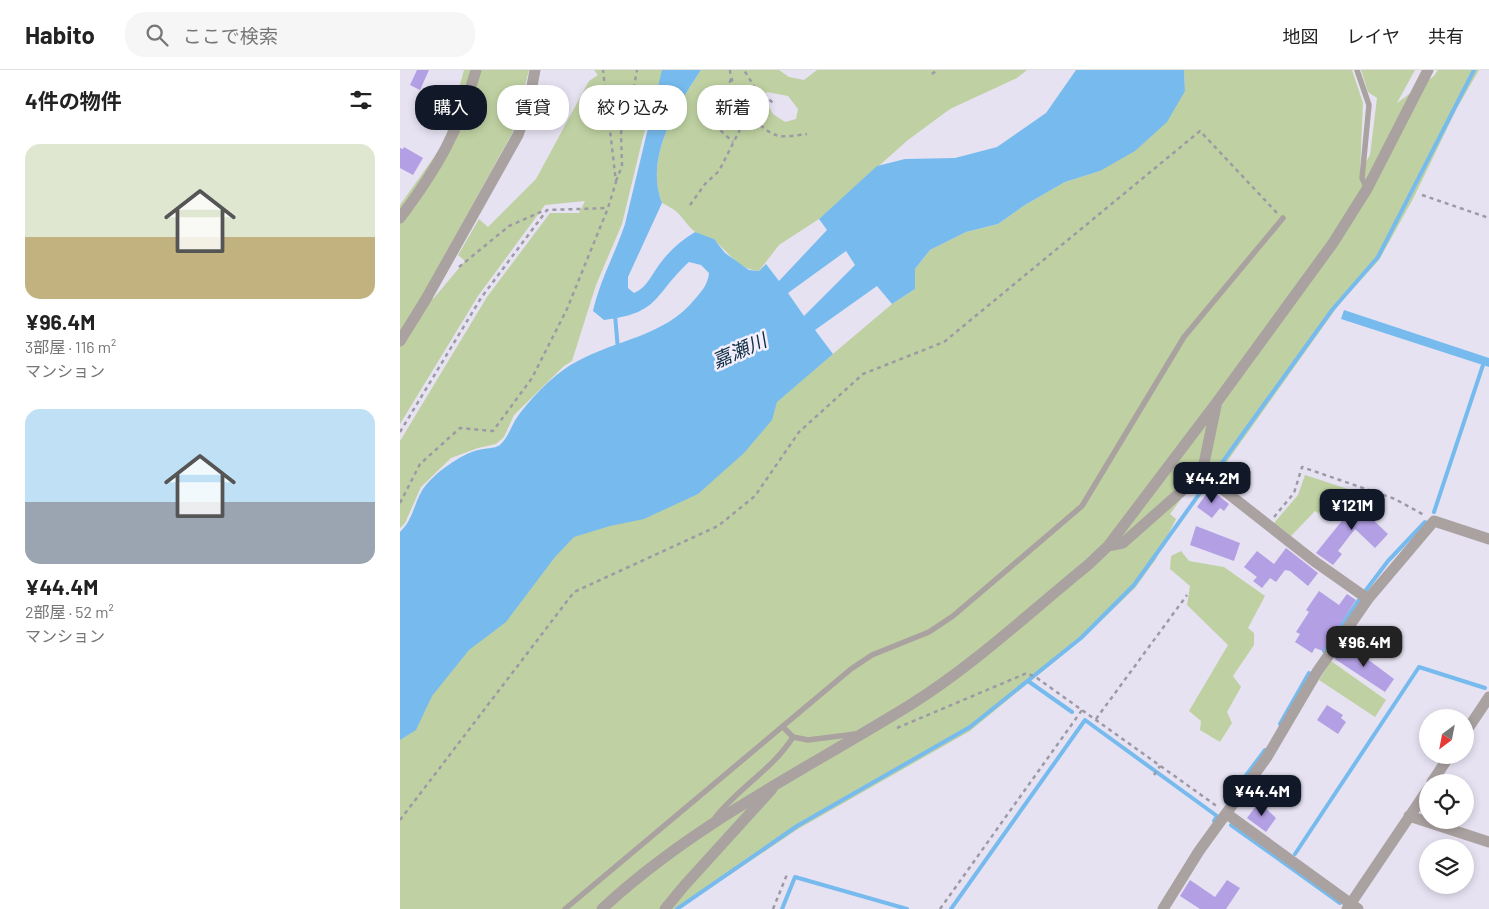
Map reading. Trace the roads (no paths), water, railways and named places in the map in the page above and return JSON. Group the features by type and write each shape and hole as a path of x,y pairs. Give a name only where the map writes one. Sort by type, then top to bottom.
{"street":[{"path":"400,218 420,192 455,132 465,109 476,70"},
{"path":"400,341 426,299 518,135 528,107 535,70"},
{"path":"602,909 626,886 712,823 912,704 958,672 1108,546 1217,402 1333,242 1367,189 1428,70"},
{"path":"1108,546 1123,543 1202,473 1217,402"},
{"path":"1202,473 1314,561 1368,599"},
{"path":"1163,909 1199,851 1267,758 1317,672 1368,599 1434,521 1489,539"},
{"path":"1474,720 1489,697"},
{"path":"665,909 761,804 776,784"},
{"path":"1227,814 1352,907 1419,802"},
{"path":"1410,816 1489,842"}],"lane":[{"path":"1357,70 1369,105 1362,178 1367,189"},
{"path":"565,909 851,669 872,656 929,632 953,616 1082,506 1184,337 1283,218"},
{"path":"783,727 793,737 808,740 862,734"},
{"path":"712,823 725,805 783,753 793,737"}],"water":[{"path":"662,70 701,70 687,92 687,85 658,85"},
{"name":"嘉瀬川","path":"1076,70 1184,70 1185,91 1167,122 1135,151 1100,171 1065,182 1025,205 998,224 966,232 930,250 915,269 915,289 892,304 877,286 815,330 833,354 777,402 772,420 744,453 698,494 644,519 610,526 574,537 555,557 506,622 469,650 432,696 416,730 400,740 400,532 411,517 423,489 433,477 456,460 471,452 500,445 523,409 544,386 568,366 592,354 655,330 669,322 683,312 706,284 709,273 701,265 689,262 654,301 646,307 636,313 604,320 593,311 621,235 648,130 667,130 660,151 657,168 658,186 662,203 628,277 628,288 634,293 643,287 673,249 695,232 714,239 725,253 749,270 759,271 766,264 779,281 827,230 819,219 877,166 905,159 955,158 997,147 1046,113","holes":["846,251 855,265 804,316 788,293"]},
{"path":"1344,310 1489,358 1489,367 1341,319"}],"waterway":[{"path":"1216,471 1332,310 1378,257 1474,70"},
{"path":"615,315 618,350"},
{"path":"1434,512 1483,365"},
{"path":"677,909 797,826 970,727 1081,638 1134,585 1205,486"},
{"path":"1366,590 1388,561 1425,522"},
{"path":"1324,651 1359,600"},
{"path":"1295,854 1419,667 1485,688"},
{"path":"1280,724 1309,673"},
{"path":"1028,681 1072,712"},
{"path":"951,909 1085,720 1217,816 1214,821"},
{"path":"1226,802 1265,750"},
{"path":"1231,825 1340,903"},
{"path":"782,909 795,877 907,909"}]}
